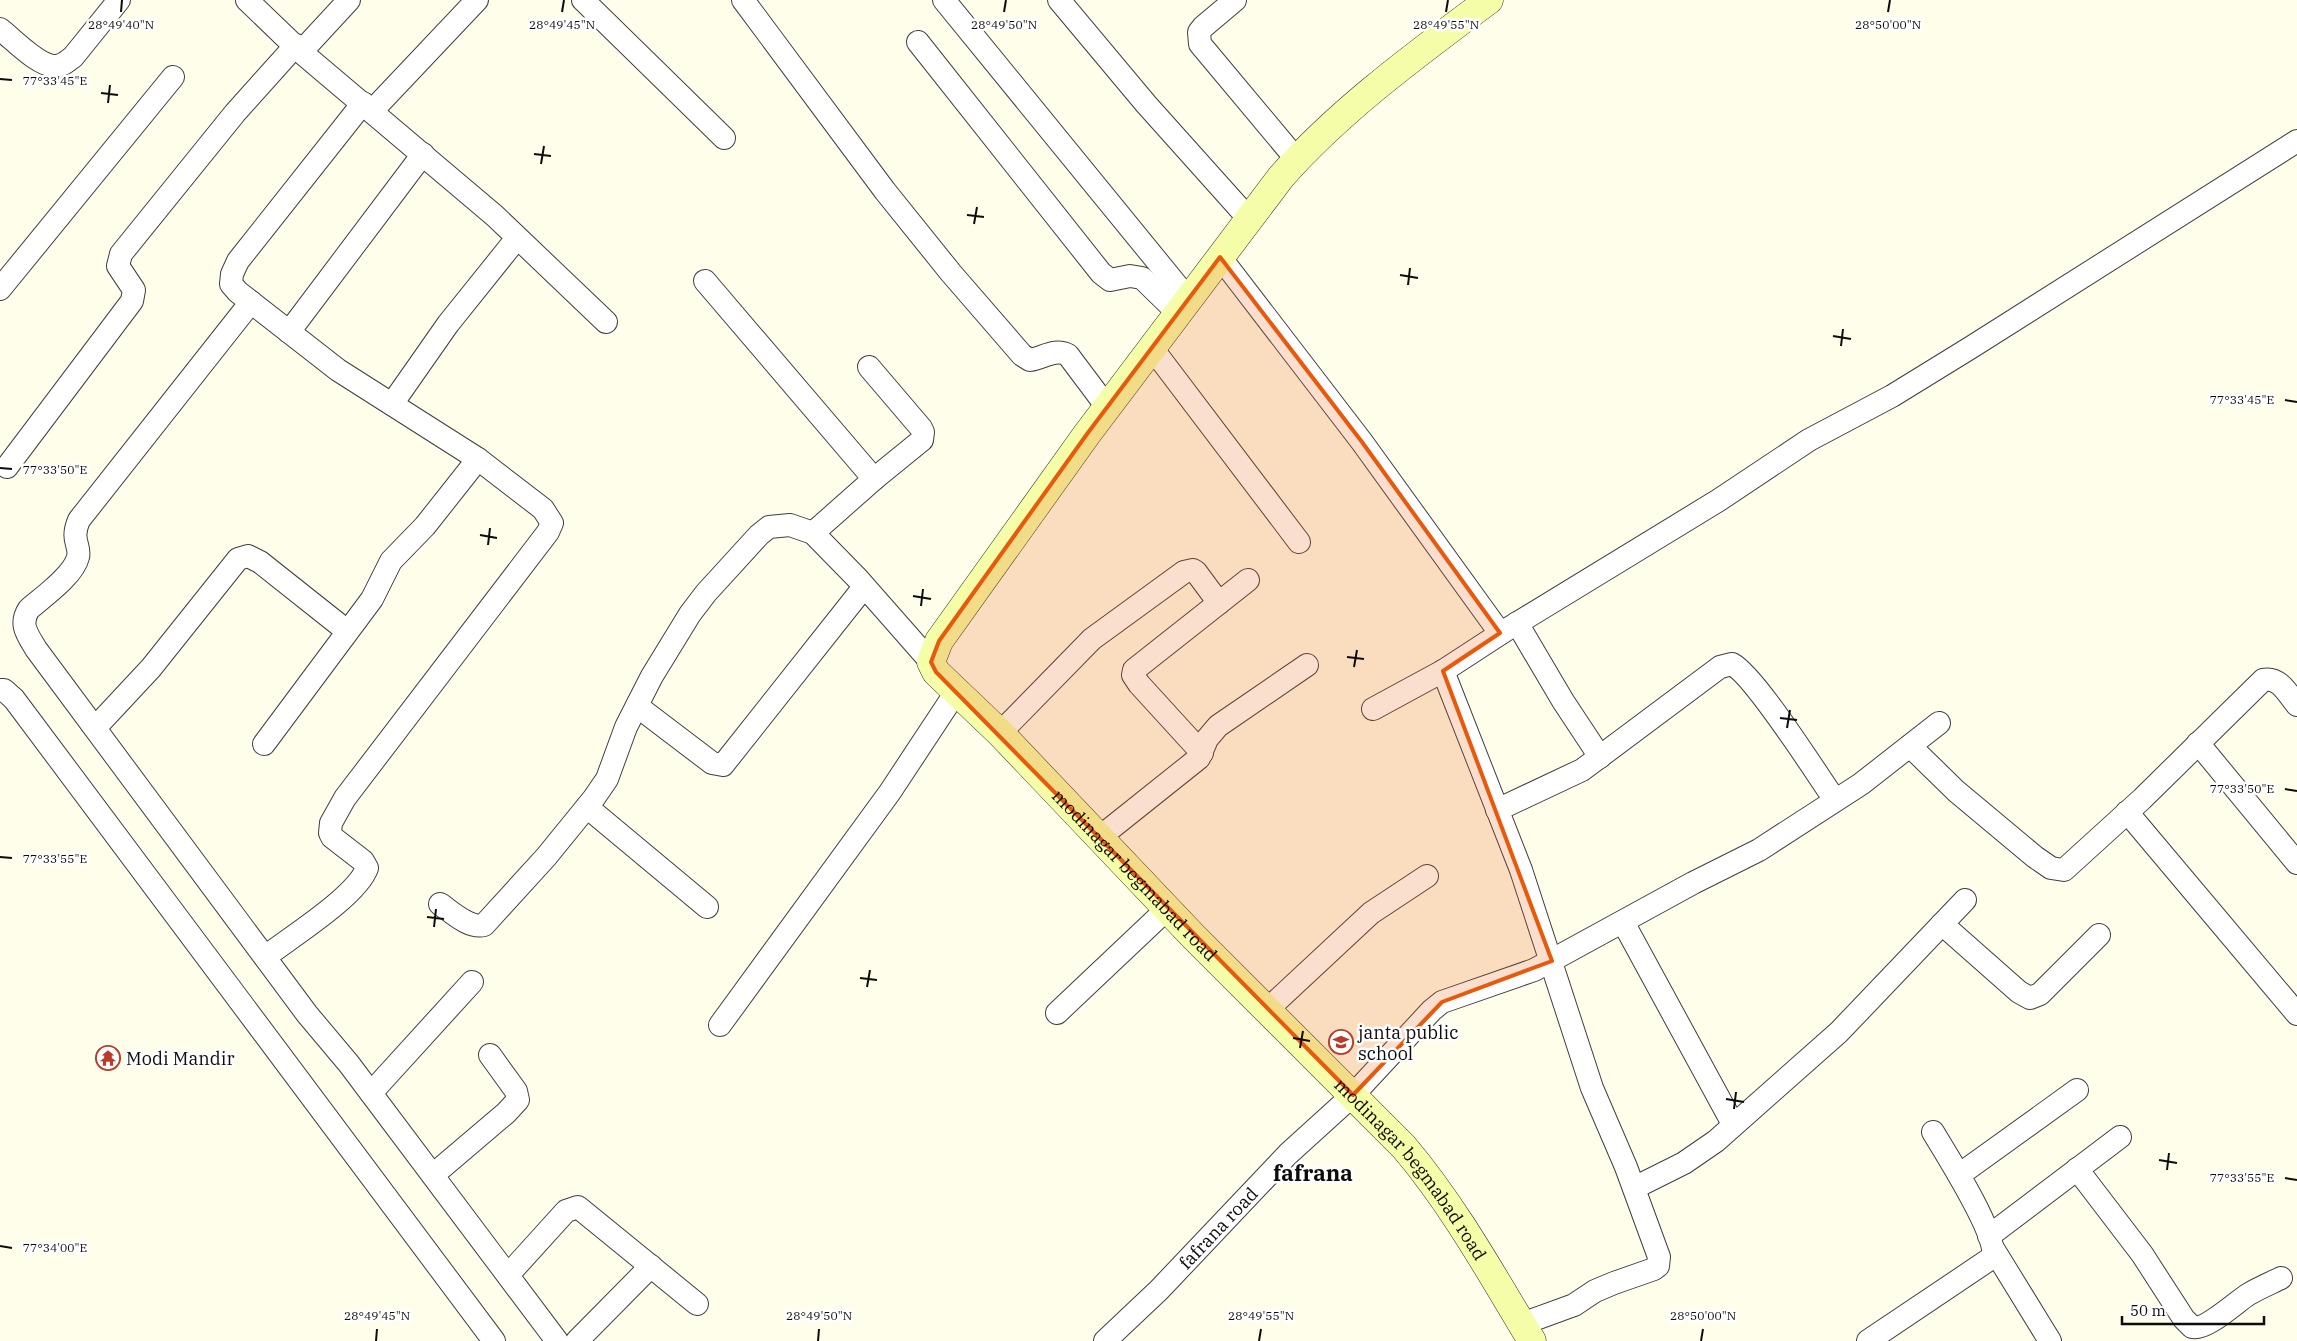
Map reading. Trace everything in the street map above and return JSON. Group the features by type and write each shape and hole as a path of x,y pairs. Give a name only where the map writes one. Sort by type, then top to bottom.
{"street":[{"path":"0,29 43,63 55,66 63,64 72,57 119,0"},
{"path":"247,0 298,49 496,216 606,322"},
{"path":"7,467 132,301 134,290 118,266 126,247 235,113 349,0"},
{"path":"265,957 348,894 364,878 367,868 363,861 332,836 330,833 331,823 345,798 548,532 552,523 543,509 478,459 338,370 238,292 231,284 232,274 238,261 368,107 477,0"},
{"path":"583,0 671,84 724,138"},
{"path":"743,0 885,191 951,273 1022,355 1030,360 1055,352 1068,355 1114,399"},
{"path":"944,0 1183,306"},
{"path":"1059,0 1146,104 1249,219"},
{"path":"1235,0 1199,32 1200,44 1297,160"},
{"path":"440,904 469,923 484,925 546,857 607,779 623,733 636,706 690,614 706,593 758,535 770,527 781,525 802,528 813,533 931,662 939,641 1114,399 1249,219 1297,160 1322,135 1428,46 1489,0"},
{"path":"918,42 1101,273 1110,280 1130,276 1142,278 1183,306"},
{"path":"0,289 173,77"},
{"path":"1373,709 1443,671 1508,628 1719,500 1809,440 1892,396 2297,141"},
{"path":"289,332 423,154"},
{"path":"392,404 448,324 517,238"},
{"path":"1220,257 1508,628 1562,701 1600,757"},
{"path":"705,281 874,479"},
{"path":"251,302 79,520 74,532 79,556 74,566 24,617 24,628 36,649 265,957 371,1093 557,1341"},
{"path":"1152,348 1299,542"},
{"path":"813,533 874,479 918,445 924,436 921,428 869,367"},
{"path":"264,744 372,599 391,561 425,526 478,459"},
{"path":"96,728 151,668 238,559 248,556 260,562 348,631"},
{"path":"1000,733 1092,639 1184,572 1193,570 1196,572 1220,603"},
{"path":"1202,753 1133,675 1137,666 1248,580"},
{"path":"636,706 712,762 723,765 740,746 864,587"},
{"name":"modinagar begmabad road","path":"931,662 936,672 1000,733 1167,909 1353,1095 1423,1169 1527,1333"},
{"path":"1497,810 1582,770 1720,667 1732,664 1744,674 1764,699 1835,800"},
{"path":"1100,837 1192,764 1202,753 1207,739 1218,726 1307,665"},
{"path":"1443,671 1497,810 1552,961 1592,1088 1634,1188 1659,1257 1658,1266 1595,1291 1527,1333"},
{"path":"1910,746 1978,810 2035,856 2056,870 2064,870 2127,812 2263,680 2273,679 2278,682 2297,705"},
{"path":"0,690 4,690 14,699 494,1341"},
{"path":"720,1026 890,792 956,692"},
{"name":"fafrana road","path":"1105,1341 1159,1290 1288,1154 1353,1095 1432,1010 1442,1002 1534,970 1693,883 1759,850 1835,800 1939,723"},
{"path":"2198,743 2297,864"},
{"path":"587,807 707,907"},
{"path":"2127,812 2297,1014"},
{"path":"1268,1010 1372,913 1427,876"},
{"path":"1634,1188 1705,1150 1839,1032 1965,900"},
{"path":"1057,1013 1167,909"},
{"path":"1624,922 1733,1124"},
{"path":"1942,924 2019,992 2030,998 2040,994 2099,935"},
{"path":"371,1093 472,982"},
{"path":"433,1175 506,1113 518,1100 516,1091 490,1054"},
{"path":"1959,1175 2077,1090"},
{"path":"1933,1132 1959,1175 1992,1243 2049,1340"},
{"path":"1868,1341 1896,1320 1989,1261 1992,1243 2077,1169 2120,1137"},
{"path":"2077,1169 2142,1254 2184,1319 2192,1327 2200,1327 2211,1321 2252,1292 2281,1278"},
{"path":"508,1275 566,1211 574,1206 582,1209 697,1304"},
{"path":"577,1341 651,1266"}],"highlighted area":[{"path":"1220,257 1362,442 1500,633 1443,671 1552,961 1442,1002 1353,1095 936,672 931,662 939,641 1087,434"}],"place":[{"name":"janta public school","path":"1341,1042"},
{"name":"Modi Mandir","path":"108,1058"}],"district":[{"name":"fafrana","path":"1313,1172"}]}
